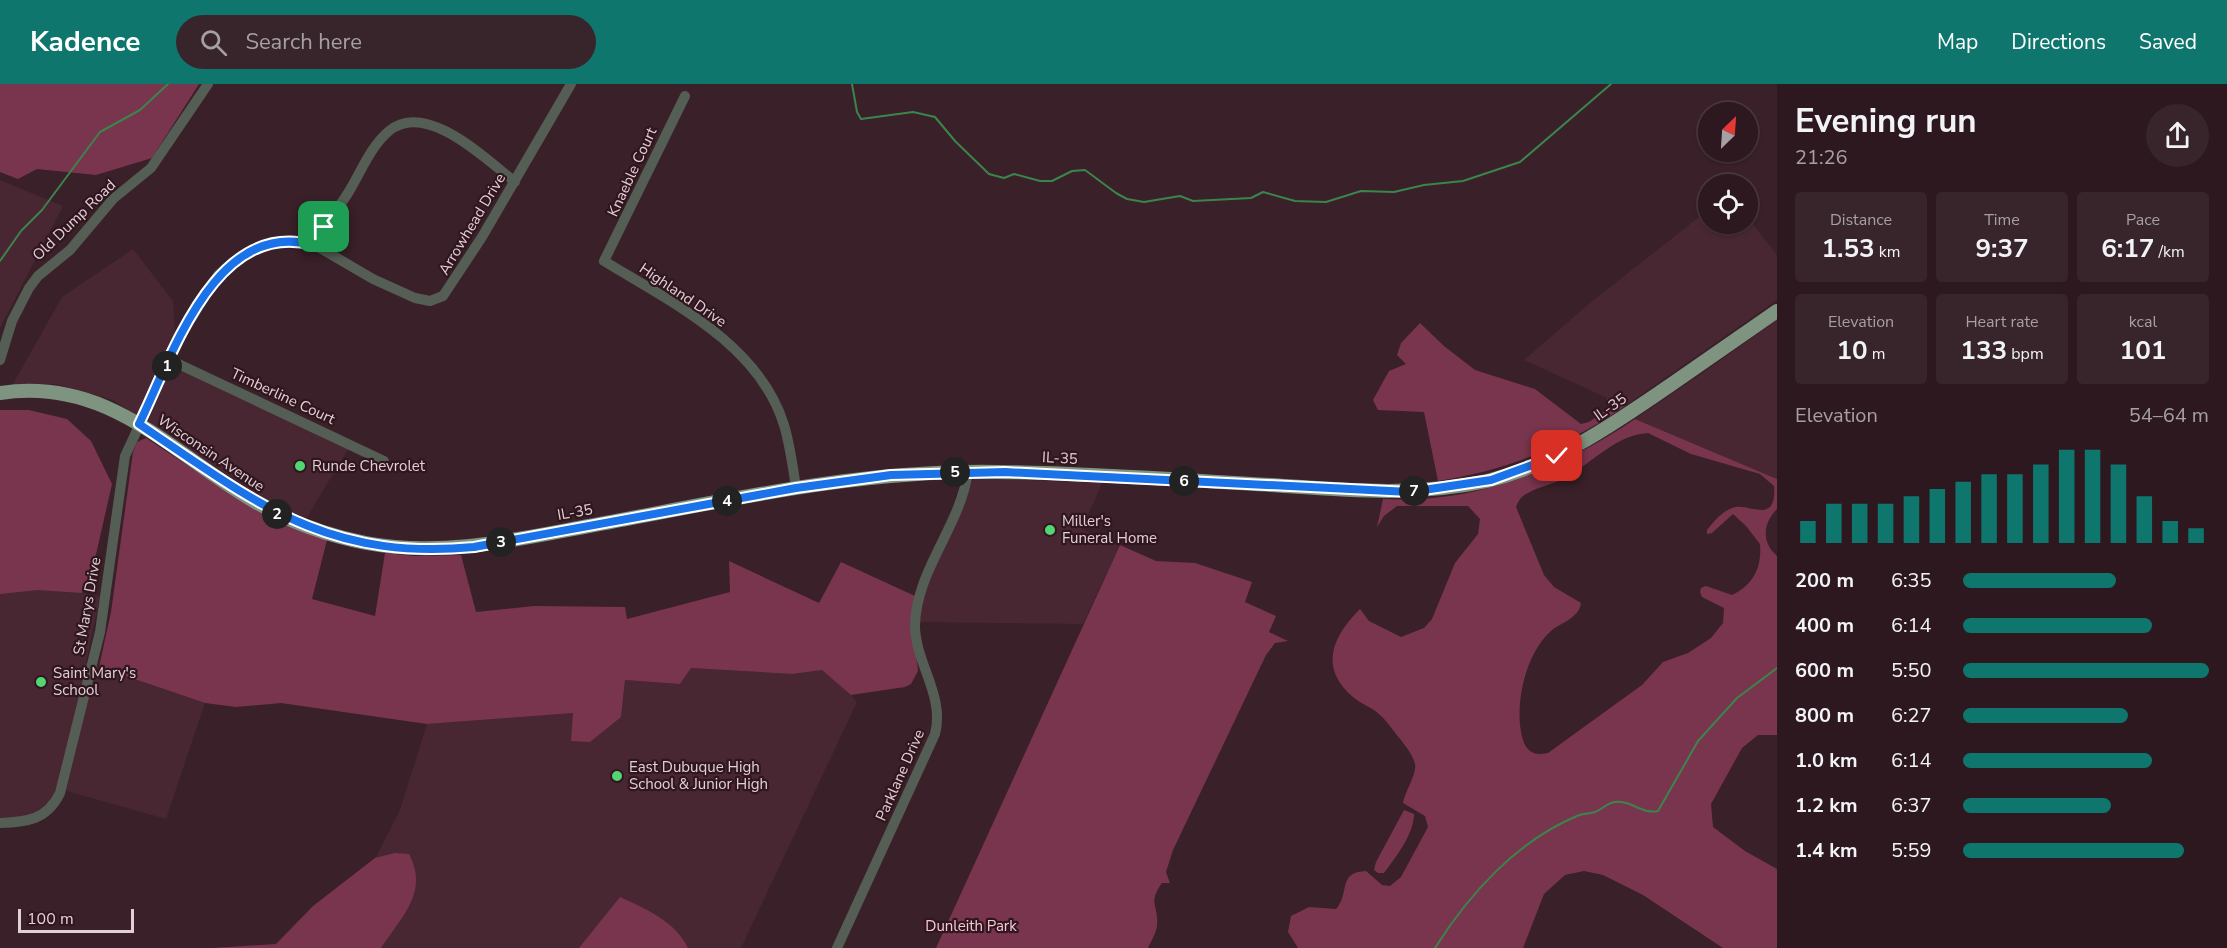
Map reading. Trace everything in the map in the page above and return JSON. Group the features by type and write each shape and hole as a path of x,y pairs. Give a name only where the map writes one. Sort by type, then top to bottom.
{"main road":[{"name":"IL-35","path":"300,524 363,543 398,548 447,549 514,540 796,488 891,475 968,471 1389,492 1465,485 1533,466 1596,436 1777,311"},
{"name":"Wisconsin Avenue","path":"0,393 32,390 74,394 110,407 139,424 238,492 300,524"}],"street":[{"name":"Old Dump Road","path":"0,360 12,321 38,276 70,250 113,199 151,168 208,84"},
{"name":"Arrowhead Drive","path":"139,424 196,309 218,275 233,262 253,250 273,244 301,242 313,245 422,301 436,300 448,292 571,84"},
{"name":"Knaeble Court","path":"604,261 684,96"},
{"path":"313,245 347,195 380,139 396,125 406,122 424,122 446,131 514,182"},
{"name":"Highland Drive","path":"604,261 707,326 757,375 774,402 784,425 796,488"},
{"name":"Timberline Court","path":"170,360 384,461"},
{"name":"St Marys Drive","path":"0,823 34,820 50,809 60,793 99,632 125,456 139,424"},
{"name":"Parklane Drive","path":"837,948 935,734 937,705 918,644 915,629 916,613 925,583 965,493 968,471"}],"shaded area":[{"path":"0,180 63,206 0,328"},
{"path":"1698,218 1698,234 1758,234 1758,231 1777,255 1777,300 1625,406 1524,360 1590,303"},
{"name":"Runde Chevrolet","path":"133,249 173,301 177,359 353,441 306,519 256,494 113,400 56,384 13,384 62,297"},
{"path":"1777,320 1777,479 1635,419 1701,374"},
{"path":"976,478 1102,483 1082,529 1120,545 1083,624 920,622 920,609 929,581 972,481"},
{"path":"0,572 100,597 86,663 205,703 166,819 56,788 53,799 32,817 0,818"},
{"name":"East Dubuque High School & Junior High","path":"691,668 792,674 822,670 845,688 857,702 741,948 330,948 400,810 427,724 573,713 621,717 625,680 680,684"}],"green space":[{"path":"0,84 199,84 152,158 96,175 37,169 18,179 0,172"},
{"path":"1420,323 1444,346 1475,370 1535,389 1581,424 1589,422 1609,408 1607,398 1625,406 1581,433 1536,454 1489,470 1438,481 1424,412 1378,410 1373,400 1389,371 1406,364 1397,355 1401,343"},
{"path":"0,410 29,410 67,419 91,441 112,484 90,581 82,593 38,590 0,594"},
{"path":"1635,419 1777,479 1777,509 1769,520 1766,539 1777,556 1777,735 1758,735 1742,748 1711,804 1713,827 1745,851 1777,869 1777,948 1723,948 1643,895 1603,875 1584,871 1565,875 1544,894 1523,948 1298,948 1288,932 1291,916 1309,907 1336,909 1347,880 1357,872 1366,871 1382,885 1390,886 1401,877 1428,827 1425,816 1403,803 1415,768 1411,754 1383,718 1359,702 1342,686 1333,663 1333,652 1343,630 1360,609 1369,621 1401,637 1424,628 1432,619 1455,563 1478,534 1480,519 1468,506 1397,506 1384,516 1377,527 1383,499 1451,496 1483,489 1547,468","holes":["1648,433 1691,454 1760,474 1774,486 1774,498 1767,509 1732,508 1720,516 1707,530 1707,534 1712,533 1733,514 1746,526 1760,544 1758,568 1755,575 1746,586 1732,595 1706,586 1701,588 1702,597 1724,608 1723,623 1711,638 1688,653 1663,662 1642,685 1548,753 1532,752 1523,740 1520,727 1521,697 1528,667 1542,641 1551,631 1574,616 1581,603 1554,587 1544,575 1516,507 1518,502 1526,494 1567,477 1615,444 1636,435"]},
{"path":"146,438 262,514 327,540 312,599 375,616 385,553 414,556 461,555 476,612 534,606 625,607 627,619 730,592 729,561 819,603 841,562 915,596 912,625 918,671 911,684 905,687 851,695 822,670 792,674 691,668 680,684 625,680 621,717 590,742 571,741 573,713 427,724 281,703 236,707 205,703 99,667 111,612 133,452 137,442"},
{"name":"Dunleith Park","path":"1120,545 1156,561 1195,563 1252,582 1245,602 1276,616 1269,632 1288,641 1275,643 1266,655 1173,850 1166,872 1170,883 1162,883 1154,900 1157,925 1154,936 1148,948 936,948"},
{"path":"1404,810 1414,814 1411,829 1394,860 1384,873 1378,873 1374,870 1376,862"},
{"path":"395,853 409,854 416,880 410,903 381,948 212,948 276,944 313,906 375,858"},
{"path":"620,897 650,911 668,923 676,930 688,948 579,948"}],"waterway":[{"path":"0,261 21,231 42,210 100,132 140,110 168,84"},
{"path":"852,84 857,112 861,119 913,112 935,117 955,141 989,174 1004,178 1014,174 1040,181 1052,181 1072,171 1085,170 1127,199 1144,202 1180,196 1193,201 1251,198 1263,192 1295,201 1326,202 1361,191 1394,192 1424,185 1463,181 1520,162 1611,84"},
{"path":"1435,948 1463,908 1496,871 1534,840 1555,827 1579,815 1595,812 1617,802 1624,802 1646,811 1658,811 1698,741 1737,698 1777,668"}],"place":[{"name":"Runde Chevrolet","path":"300,466"},
{"name":"Miller's Funeral Home","path":"1050,530"},
{"name":"Saint Mary's School","path":"41,682"},
{"name":"East Dubuque High School & Junior High","path":"617,776"}],"route":[{"path":"324,227 313,245 289,242 264,246 241,255 218,275 183,332 139,424 238,492 272,512 314,529 363,543 421,550 474,547 796,488 891,475 968,471 1005,472 1410,492 1450,488 1491,480 1557,456"}]}
